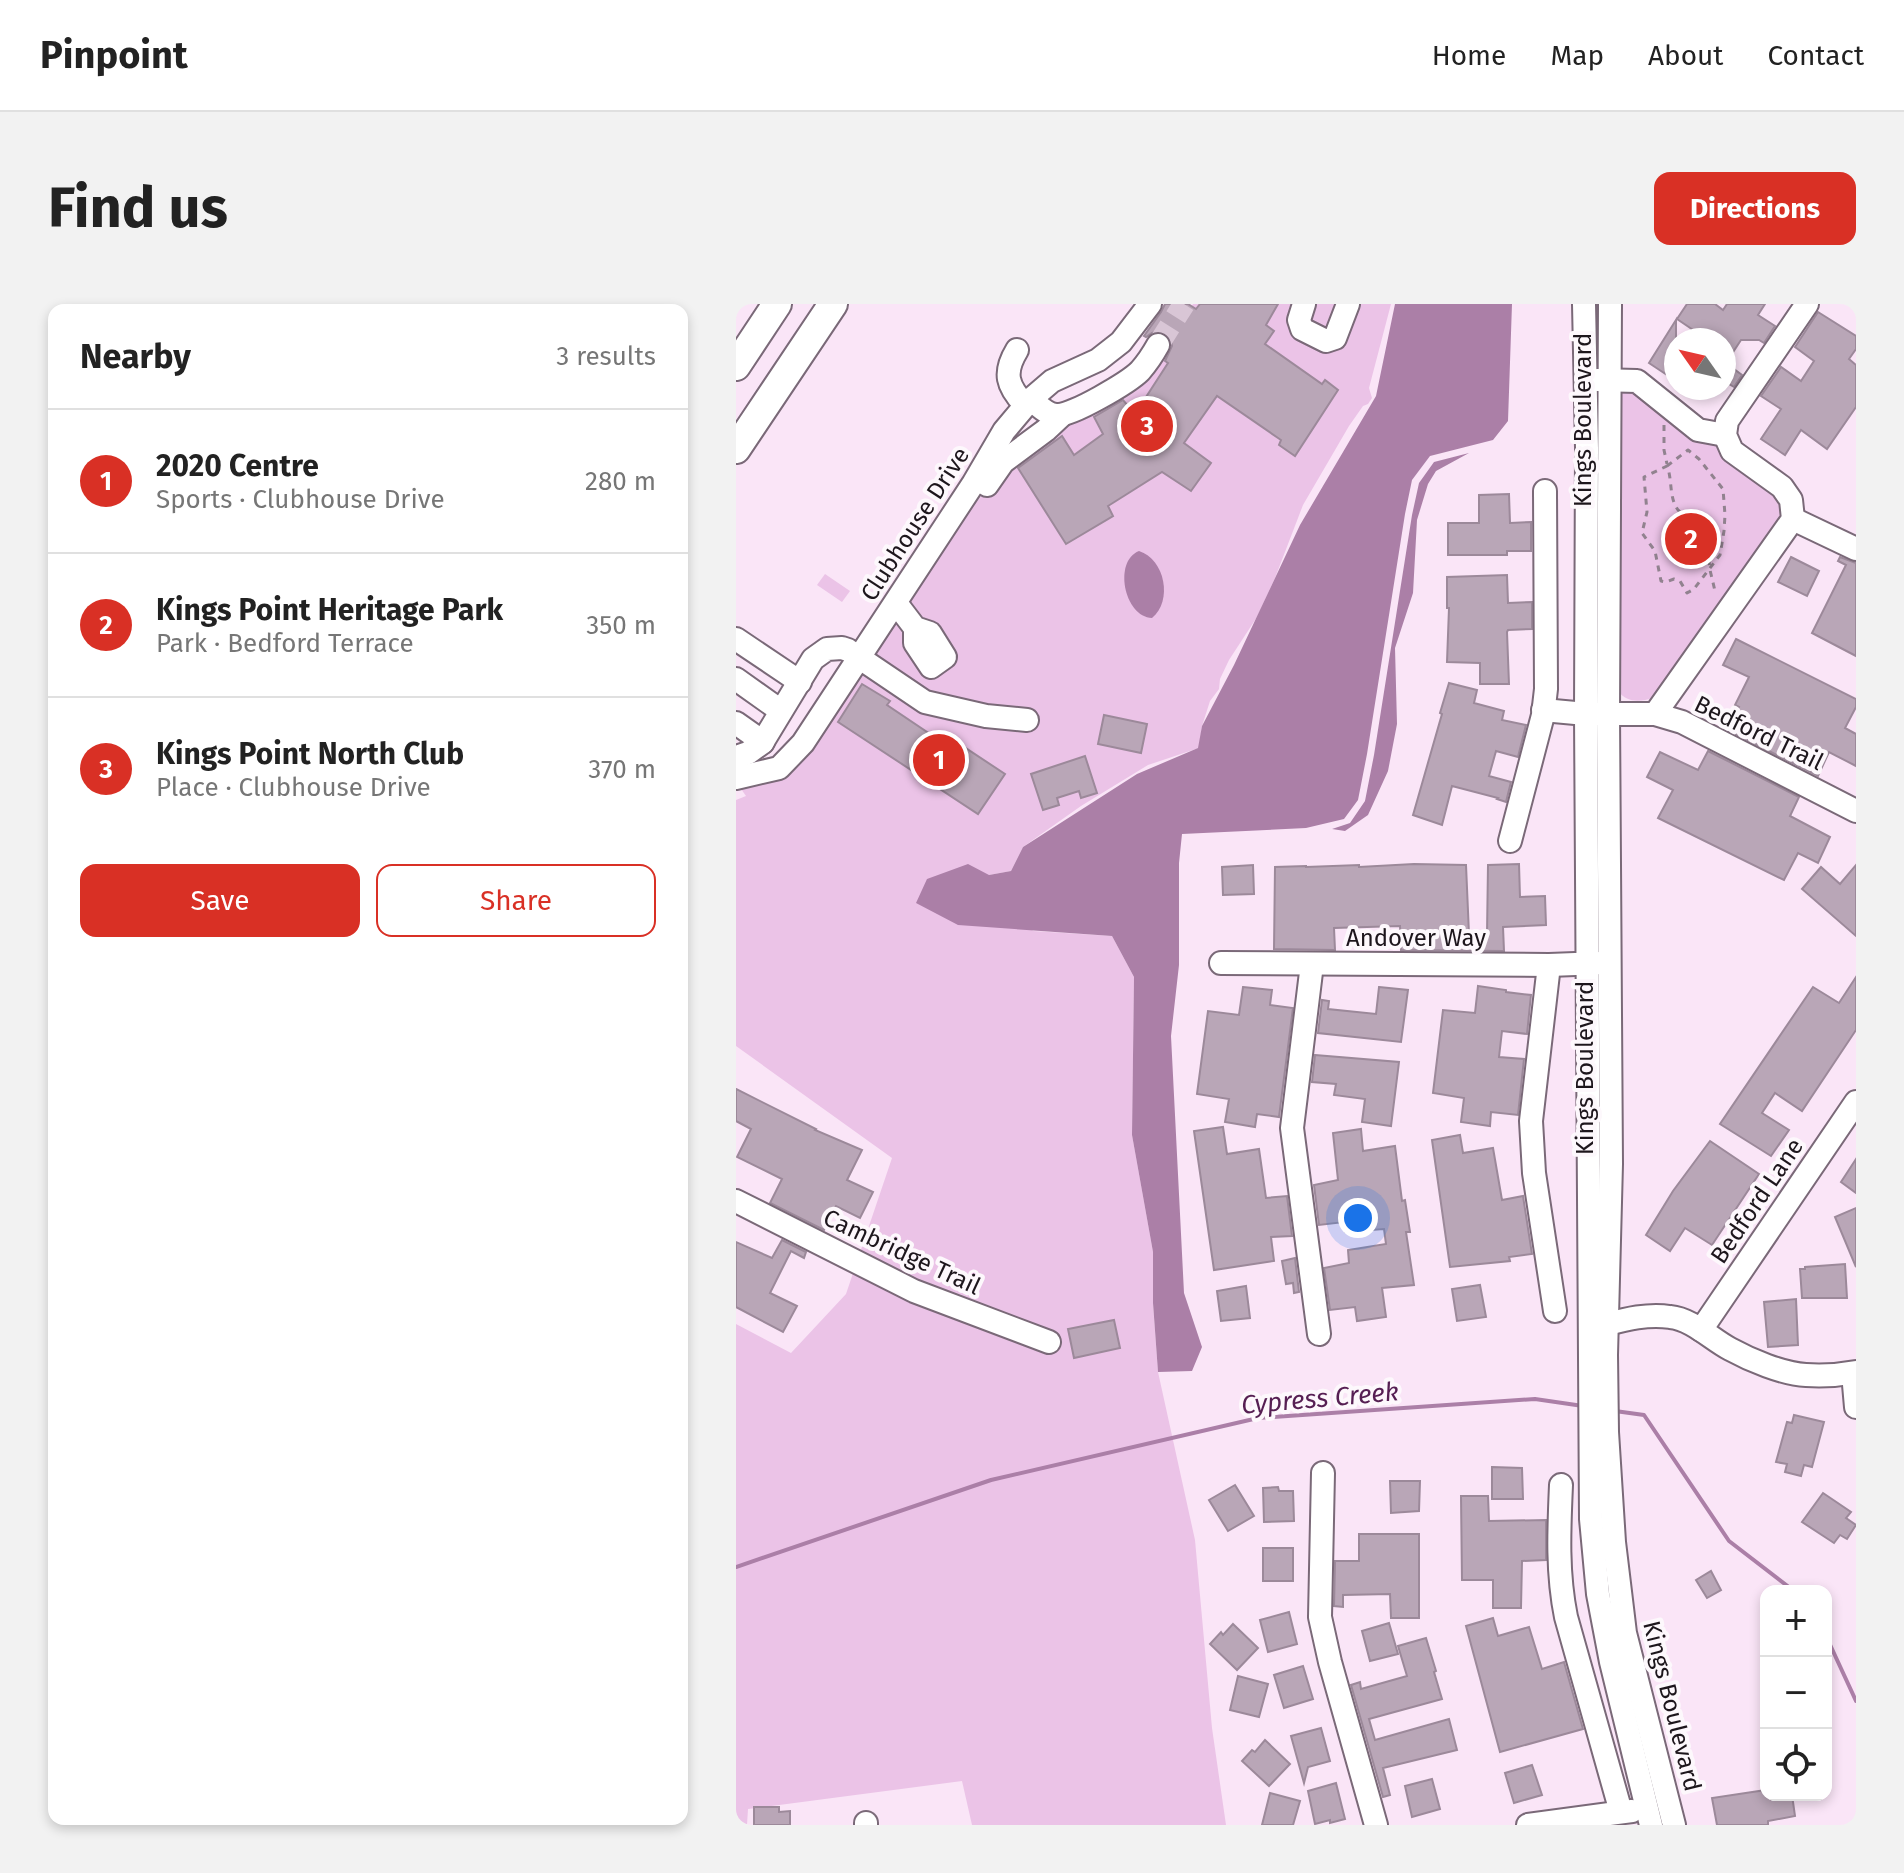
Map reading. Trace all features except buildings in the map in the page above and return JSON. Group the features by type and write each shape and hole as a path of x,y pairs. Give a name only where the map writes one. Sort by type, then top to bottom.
{"main road":[{"path":"736,366 777,304"},
{"path":"736,449 833,304"}],"street":[{"name":"Clubhouse Drive","path":"736,778 779,768 803,743 973,484 1004,431 1028,402 1052,381 1098,360 1121,342 1150,304"},
{"path":"1304,304 1299,320 1302,329 1326,341 1335,338 1348,304"},
{"name":"Kings Boulevard","path":"1584,304 1597,714 1600,963 1611,1164 1599,1327 1599,1430 1591,1519 1598,1594 1611,1662 1660,1815"},
{"name":"Kings Boulevard","path":"1597,714 1610,304"},
{"path":"1655,714 1793,519 1791,500 1782,487 1732,451 1725,435 1727,421 1807,304"},
{"path":"986,486 1003,462 1062,415 1139,372 1158,345"},
{"path":"1017,350 1008,365 1009,381 1017,397 1053,415 1062,415"},
{"path":"1586,380 1637,381 1698,430 1725,435"},
{"path":"1510,841 1546,689 1545,491"},
{"path":"1793,519 1856,549"},
{"path":"896,603 915,628"},
{"path":"736,639 800,682"},
{"path":"736,757 763,742 813,659 827,649 842,648 925,702 986,716 1027,720"},
{"path":"736,679 781,711"},
{"name":"Bedford Trail","path":"1543,710 1655,714 1682,722 1856,811"},
{"path":"736,723 763,742"},
{"name":"Andover Way","path":"1221,963 1600,963"},
{"path":"1312,964 1292,1128 1319,1334"},
{"path":"1549,965 1531,1121 1534,1173 1555,1311"},
{"name":"Bedford Lane","path":"1701,1330 1856,1102"},
{"name":"Cambridge Trail","path":"736,1201 914,1291 1049,1342"},
{"path":"1599,1327 1649,1316 1673,1317 1701,1330 1729,1349 1769,1366 1804,1376 1854,1373 1856,1407"},
{"path":"1323,1473 1320,1617 1376,1825"},
{"path":"1561,1485 1560,1589 1621,1812"},
{"path":"1528,1825 1621,1812 1660,1815"}],"path":[{"path":"1666,421 1663,429 1667,466 1673,502 1681,513"},
{"path":"1688,450 1723,489 1725,522 1722,546 1710,570 1687,593 1680,581 1661,581 1655,551 1642,533 1647,512 1644,477 1667,466 1688,450"},
{"path":"1695,516 1702,520 1705,527 1715,591"}],"shaded area":[{"path":"1193,304 1391,304 1369,388 1372,398 1349,426 1303,505 1257,617 1229,660 1219,689 1210,701 1199,748 1148,765 1081,806 1023,847 1011,871 989,875 1033,931 1112,936 1134,977 1132,1135 1153,1252 1158,1372 1195,1540 1212,1728 1226,1825 972,1825 962,1781 748,1809 747,1825 736,1825 736,1324 791,1353 846,1294 892,1158 736,1046 736,800 746,796 739,786 772,777 966,513 1010,460 1152,371"},
{"path":"1395,304 1512,304 1508,421 1493,440 1430,456 1412,480 1358,800 1344,819 1306,828 1182,834 1179,965 1171,1036 1184,1293 1202,1347 1192,1371 1158,1372 1153,1252 1132,1135 1134,977 1112,936 958,925 916,903 927,879 968,864 989,875 1011,871 1023,847 1137,774 1198,748 1202,726 1300,525 1376,396"},
{"path":"1622,382 1780,492 1784,513 1653,698 1639,701 1625,698 1618,691 1614,384"},
{"path":"1469,453 1436,471 1428,484 1417,520 1413,593 1395,648 1397,724 1388,771 1368,815 1345,831 1332,829 1350,823 1365,801 1419,483 1434,462"},
{"path":"1139,551 1155,562 1163,581 1162,601 1159,611 1152,618 1134,609 1125,588 1126,566"},
{"path":"825,574 850,591 842,602 817,585"}],"waterway":[{"name":"Cypress Creek","path":"736,1567 991,1480 1258,1418 1535,1399 1583,1406"},
{"name":"Cypress Creek","path":"1615,1411 1644,1415 1729,1541 1786,1585"},
{"name":"Cypress Creek","path":"1832,1649 1856,1701"}],"tunnel":[{"path":"1158,345 1184,304"}],"place":[{"name":"Kings Point North Club","path":"1147,426"},
{"name":"Kings Point Heritage Park","path":"1691,539"},
{"name":"2020 Centre","path":"939,760"}]}
